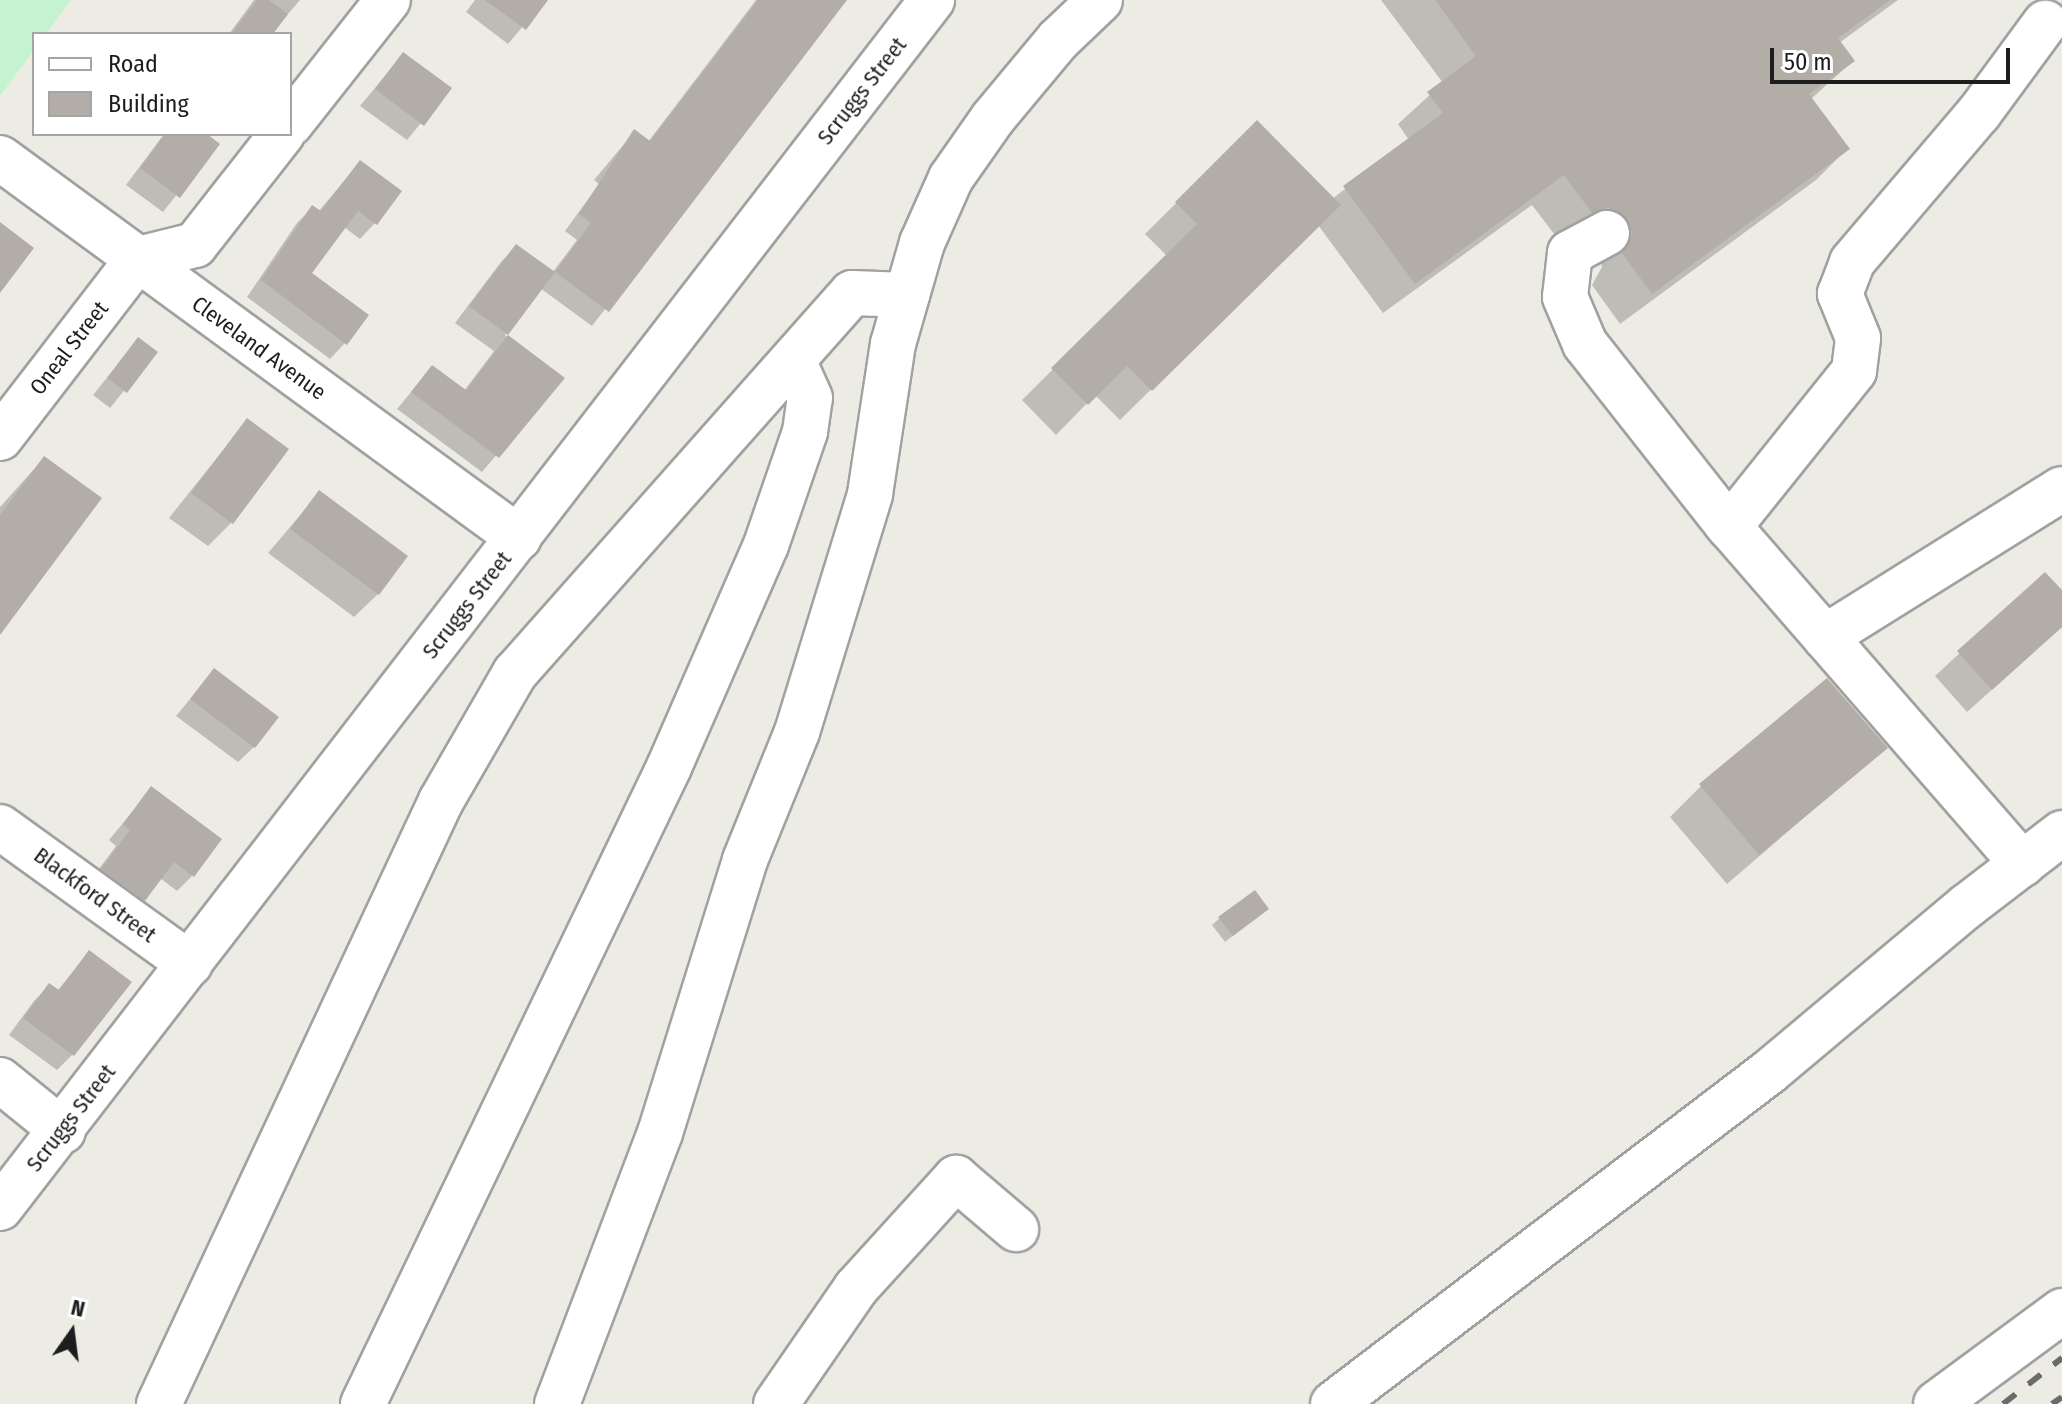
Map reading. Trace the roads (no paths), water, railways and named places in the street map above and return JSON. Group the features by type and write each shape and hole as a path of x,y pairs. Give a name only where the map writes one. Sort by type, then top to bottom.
{"street":[{"path":"292,121 388,0"},
{"name":"Scruggs Street","path":"0,1208 63,1131 932,0"},
{"path":"557,1404 660,1133 745,860 797,732 870,494 893,344 922,243 951,178 1058,40 1100,0"},
{"path":"1729,527 1854,371 1858,338 1840,294 1852,262 1979,113 2044,19"},
{"path":"138,259 195,245 280,136"},
{"name":"Cleveland Avenue","path":"0,158 519,538"},
{"path":"1607,233 1570,253 1565,297 1585,344 1729,527 2022,864"},
{"name":"Oneal Street","path":"0,438 138,259"},
{"path":"159,1404 441,801 515,673 852,293 907,295"},
{"path":"363,1404 669,767 766,545 805,432 810,398 794,362"},
{"path":"1825,637 2062,489"},
{"name":"Blackford Street","path":"0,827 190,964"},
{"path":"1333,1404 1769,1072 2062,833"},
{"path":"0,1080 63,1131"},
{"path":"776,1404 856,1288 956,1178 1016,1229"},
{"path":"1936,1404 2062,1311"}],"railway":[{"path":"2003,1404 2062,1358"},
{"path":"2052,1404 2062,1397"}]}
